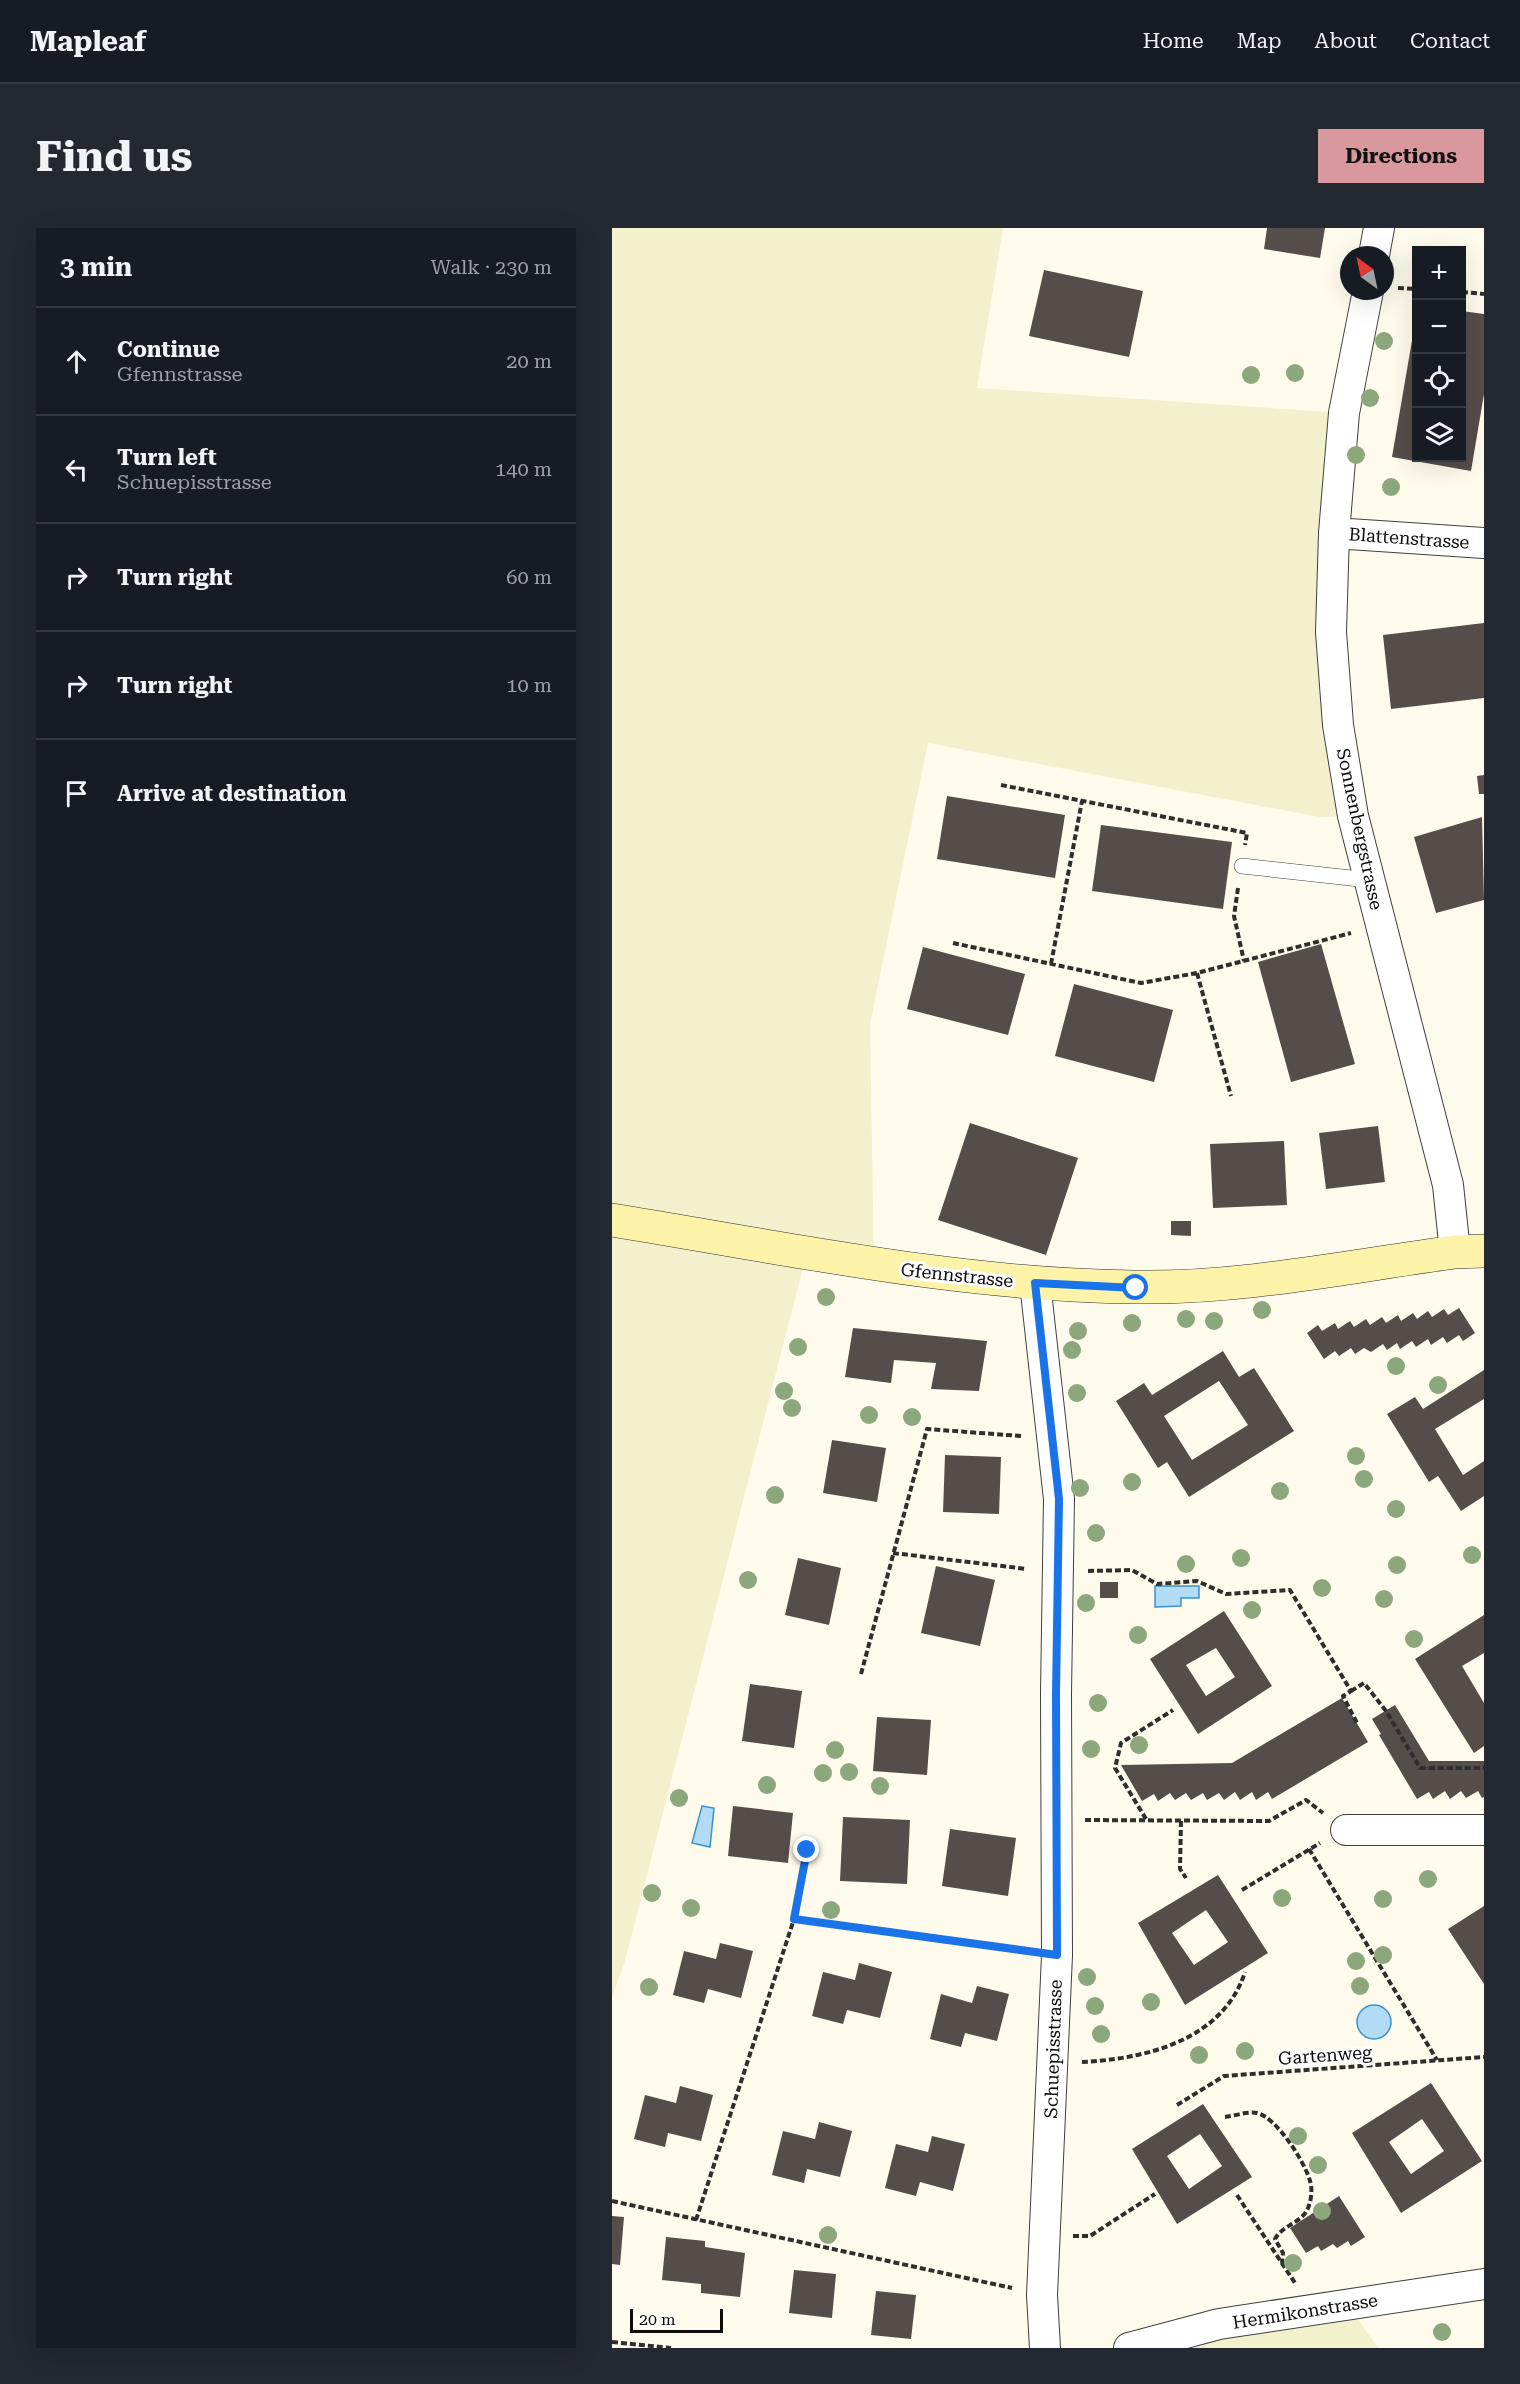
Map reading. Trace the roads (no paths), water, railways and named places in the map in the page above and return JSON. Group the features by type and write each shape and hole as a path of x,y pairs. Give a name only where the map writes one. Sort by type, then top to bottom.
{"street":[{"path":"1376,246 1379,228"},
{"name":"Sonnenbergstrasse","path":"1366,300 1344,412 1334,533 1331,632 1338,725 1353,816 1448,1185 1469,1252"},
{"name":"Blattenstrasse","path":"1334,533 1484,543"},
{"name":"Gfennstrasse","path":"612,1220 807,1251 874,1265 1035,1283 1136,1288 1237,1281 1469,1252"},
{"name":"Schuepisstrasse","path":"1035,1283 1059,1499 1056,1694 1057,1955 1042,2295 1045,2348"},
{"path":"1346,1830 1484,1830"},
{"name":"Hermikonstrasse","path":"1129,2348 1219,2324 1484,2284"}],"lane":[{"path":"1242,866 1369,880"}],"water":[{"path":"1155,1586 1199,1586 1199,1598 1181,1598 1181,1606 1155,1607"},
{"path":"702,1806 714,1808 710,1847 692,1843"},
{"path":"1374,2005 1386,2010 1391,2022 1386,2034 1374,2039 1362,2034 1357,2022 1362,2010"}]}
